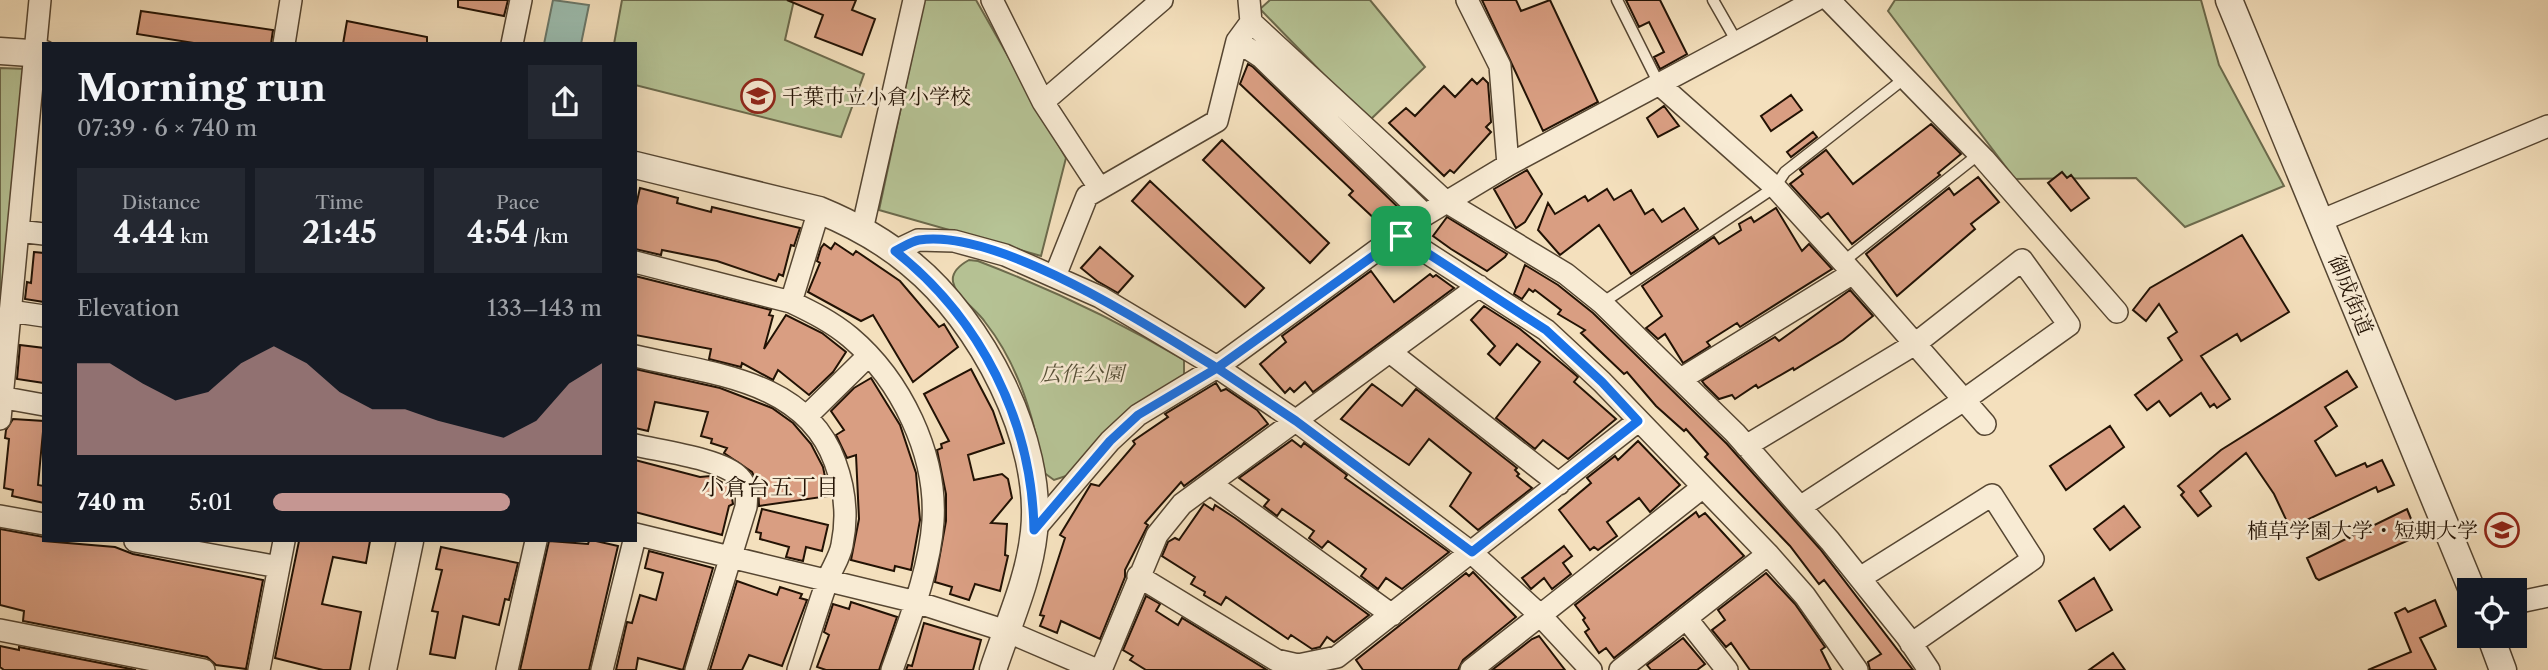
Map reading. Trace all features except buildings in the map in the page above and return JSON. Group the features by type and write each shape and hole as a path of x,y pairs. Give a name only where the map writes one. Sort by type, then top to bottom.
{"street":[{"path":"0,419 18,231 35,146 40,0"},
{"path":"284,42 291,0"},
{"path":"512,42 521,0"},
{"path":"862,230 914,0"},
{"path":"992,0 1043,102 1098,186"},
{"path":"1043,102 1162,0"},
{"path":"1055,276 1087,196 1098,186 1217,121 1237,41 1251,22 1249,0"},
{"path":"1468,0 1500,66 1508,165"},
{"path":"1034,530 1110,441 1138,415 1217,368 1401,236 1445,201 1815,0"},
{"path":"1829,0 1979,154 2117,312"},
{"name":"御成街道","path":"2229,0 2467,578"},
{"path":"1251,22 1445,201 1566,274 1602,303 1746,446 1860,578 1929,670"},
{"path":"1237,41 1261,57 1425,215"},
{"path":"0,51 39,54"},
{"path":"1659,84 1775,187 1984,424"},
{"path":"2320,221 2548,126"},
{"path":"637,165 819,210 862,230 914,265 960,316 996,373 1010,403 1034,492 1034,530 1027,575 993,670"},
{"path":"790,302 819,210"},
{"path":"18,231 42,234"},
{"path":"1401,236 1546,330 1602,382 1768,554 1805,596 1857,670"},
{"path":"895,251 918,240 954,241 1005,255 1100,298 1217,368 1296,421 1472,552 1540,615 1591,670"},
{"path":"1746,446 1914,344 2022,260 2069,325 1964,400 1800,507"},
{"path":"637,263 790,302 824,318 851,338 891,384 920,438 930,481 933,522 916,602 892,670"},
{"path":"1681,379 1848,267"},
{"path":"637,536 732,555 916,602 1006,631 1099,670 1157,535 1182,504 1479,286"},
{"path":"10,311 42,316"},
{"path":"1390,352 1559,484"},
{"path":"637,356 759,386 780,395 808,415 829,443 846,508 842,547 828,579 798,670"},
{"path":"808,415 868,356"},
{"path":"1,397 42,405"},
{"path":"1138,576 1276,660 1298,665 1336,657 1638,421"},
{"path":"637,445 724,467 739,476 747,491 746,507 696,670"},
{"path":"1211,484 1392,615"},
{"path":"1471,670 1703,487"},
{"path":"1860,578 1992,495 2033,559 1911,643"},
{"path":"0,516 42,524"},
{"path":"141,542 279,567"},
{"path":"259,670 284,542"},
{"path":"383,670 410,542"},
{"path":"507,670 536,542"},
{"path":"602,670 634,542"},
{"path":"1620,670 1768,554"},
{"path":"2527,600 2548,596"},
{"path":"1686,618 1727,670"},
{"path":"0,631 204,670"},
{"path":"2495,648 2503,670"}],"lane":[{"path":"1617,0 1659,84"},
{"path":"1713,0 1737,42"},
{"path":"1602,303 1775,187 1785,172 1905,78"},
{"path":"1848,267 1979,154"}],"green space":[{"path":"622,0 794,0 785,40 864,74 841,137 637,86 637,42 614,42"},
{"path":"924,0 976,0 1066,158 1041,256 879,210"},
{"path":"1270,0 1370,0 1425,67 1369,121 1260,9"},
{"path":"1895,0 2201,0 2219,65 2284,186 2185,227 2136,178 2015,179 1888,11"},
{"path":"0,68 27,69 0,321"},
{"name":"広作公園","path":"969,260 978,261 1032,283 1134,332 1184,360 1184,375 1069,475 1054,480 1043,472 1024,393 1007,356 985,322 959,295 954,285 954,273"}],"shaded area":[{"path":"553,0 589,5 581,42 544,42"}],"place":[{"name":"千葉市立小倉小学校","path":"758,96"},
{"name":"植草学園大学・短期大学","path":"2502,530"}],"district":[{"name":"小倉台五丁目","path":"770,487"}],"route":[{"path":"1401,236 1217,368 1100,298 1005,255 954,241 918,240 895,251 914,265 960,316 996,373 1010,403 1029,467 1034,492 1034,530 1110,441 1138,415 1217,368 1296,421 1472,552 1638,421 1602,382 1546,330 1401,236"}]}
